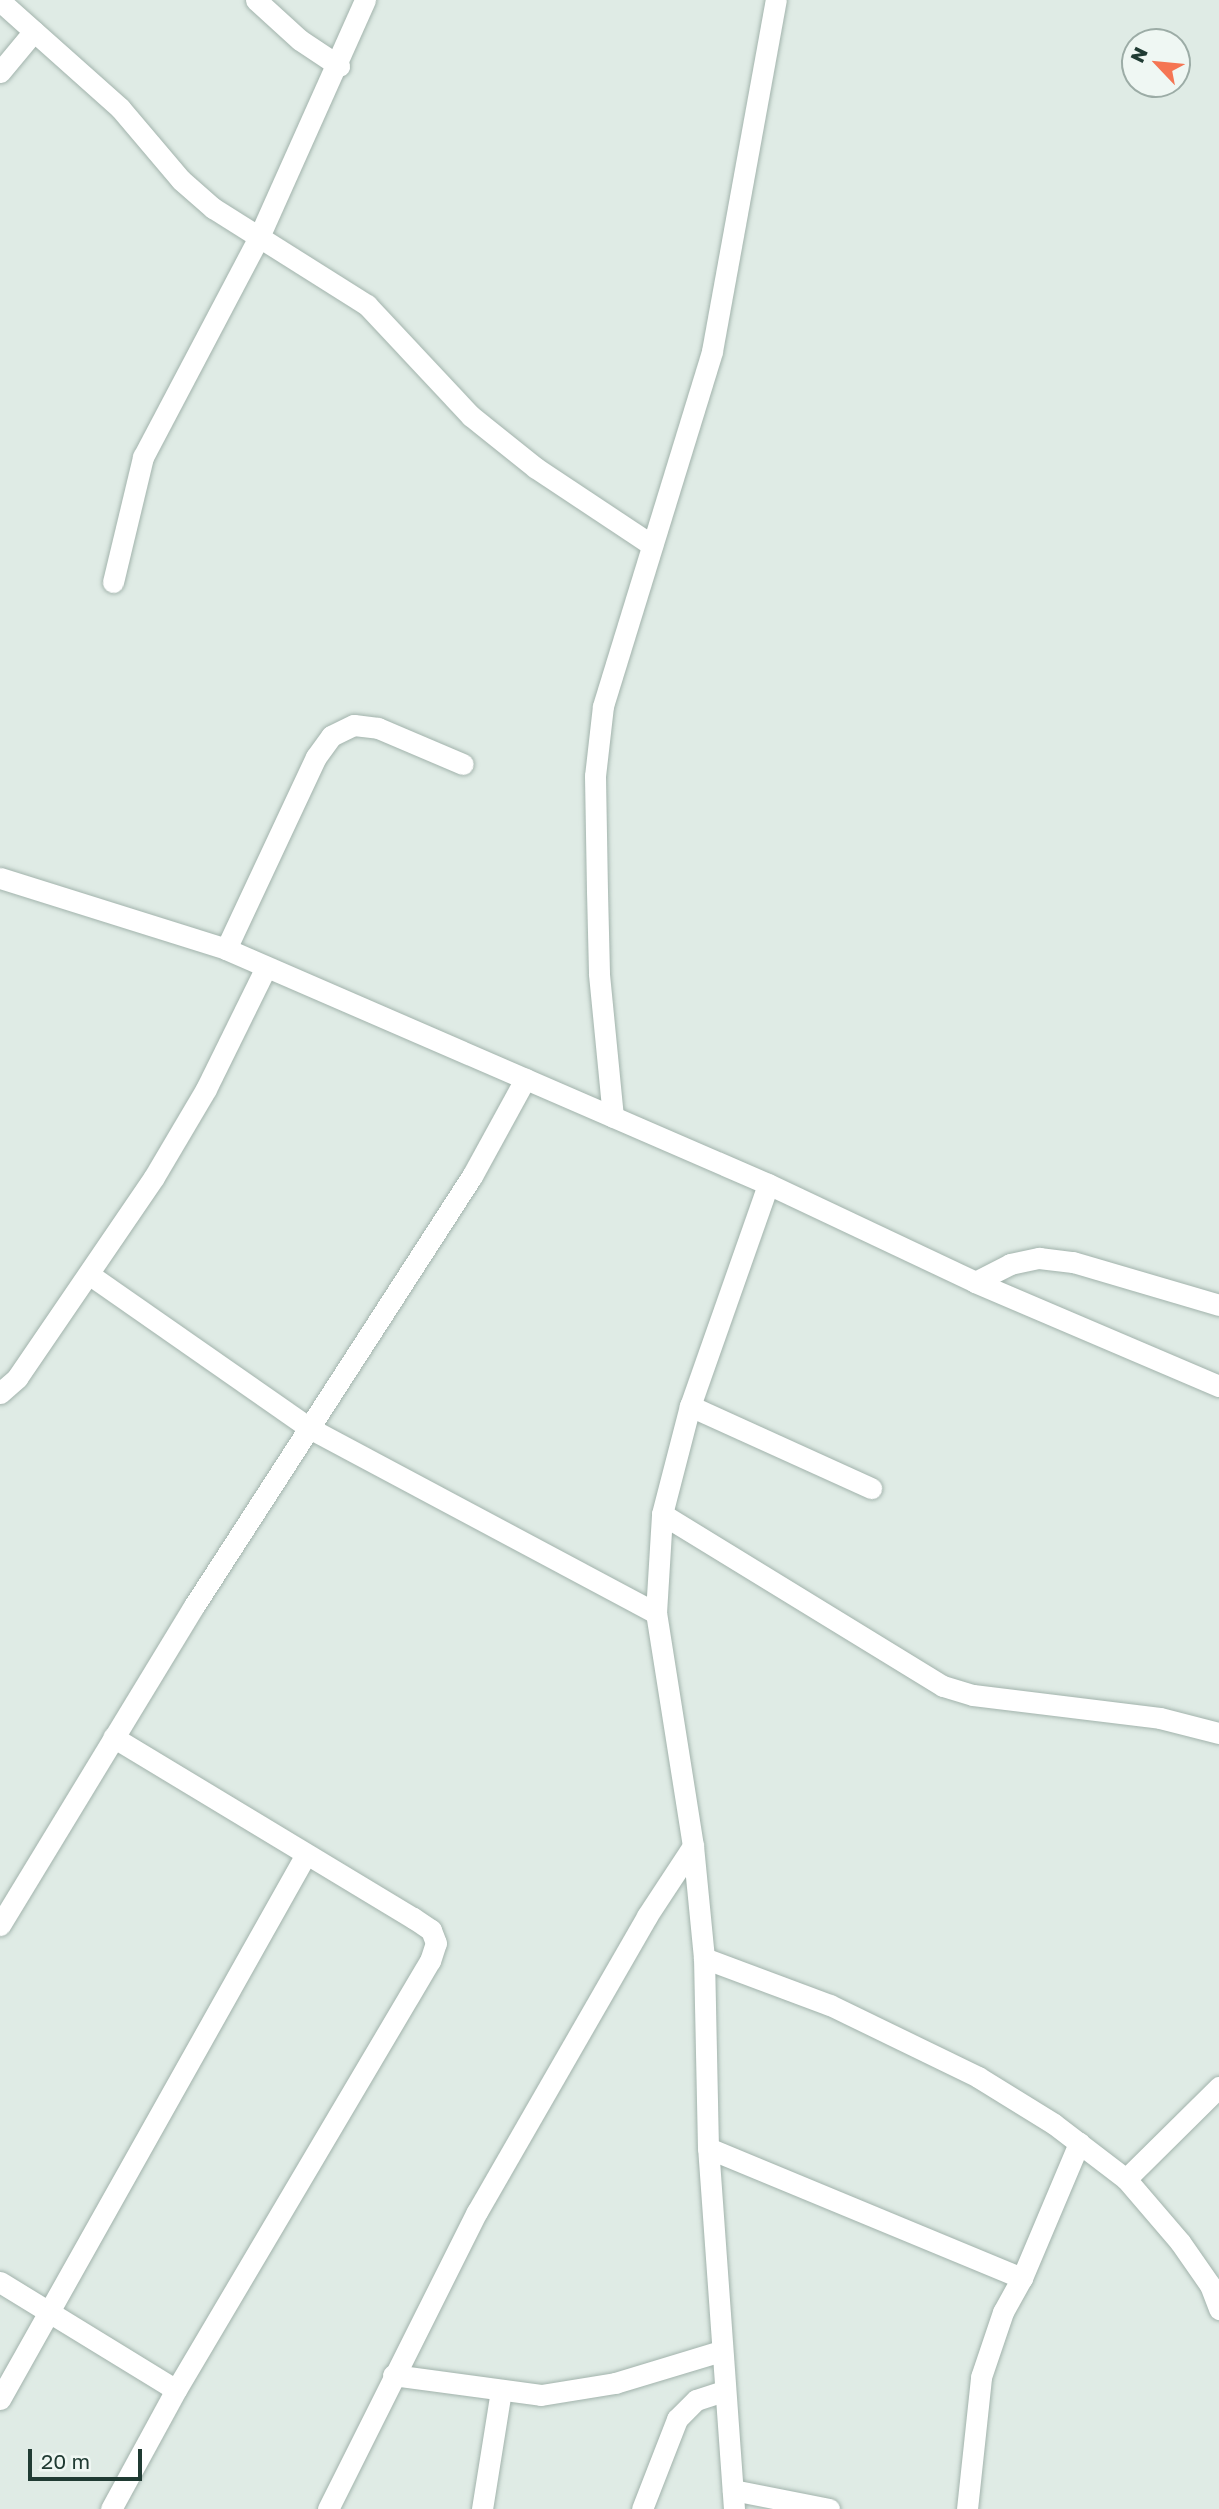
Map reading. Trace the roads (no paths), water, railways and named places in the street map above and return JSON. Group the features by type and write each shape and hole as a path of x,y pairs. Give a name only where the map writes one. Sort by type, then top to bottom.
{"street":[{"path":"256,0 300,40 339,66"},
{"path":"113,582 144,457 259,237 339,66 365,0"},
{"path":"613,1117 599,973 595,776 603,706 619,640 652,545 712,351 776,0"},
{"path":"0,1 120,108 181,180 214,208 367,305 471,416 536,468 652,545"},
{"path":"0,72 34,31"},
{"path":"226,949 316,757 331,736 354,725 378,728 463,764"},
{"path":"0,878 226,949 768,1184 975,1282 1219,1385"},
{"path":"0,1393 17,1378 90,1275 206,1089 266,967"},
{"path":"0,1925 113,1737 472,1176 525,1079"},
{"path":"768,1184 690,1406 662,1514 656,1612 692,1846 704,1958 708,2147 734,2499 829,2509"},
{"path":"975,1282 1010,1264 1039,1258 1073,1262 1219,1305"},
{"path":"90,1275 311,1429 656,1612"},
{"path":"690,1406 872,1488"},
{"path":"662,1514 943,1686 972,1695 1160,1718 1219,1734"},
{"path":"111,2509 176,2390 430,1961 436,1943 431,1930 413,1918 305,1856 113,1737"},
{"path":"328,2509 477,2212 647,1916 692,1846"},
{"path":"0,2399 305,1856"},
{"path":"704,1958 830,2005 978,2077 1079,2143 1126,2179 1180,2242 1210,2285 1219,2309"},
{"path":"1126,2179 1219,2087"},
{"path":"967,2509 981,2377 1003,2312 1022,2278 1079,2143"},
{"path":"708,2147 1022,2278"},
{"path":"0,2282 176,2390"},
{"path":"393,2375 541,2395 615,2383 721,2351"},
{"path":"642,2509 677,2419 696,2400 724,2390"},
{"path":"482,2509 501,2391"}]}
